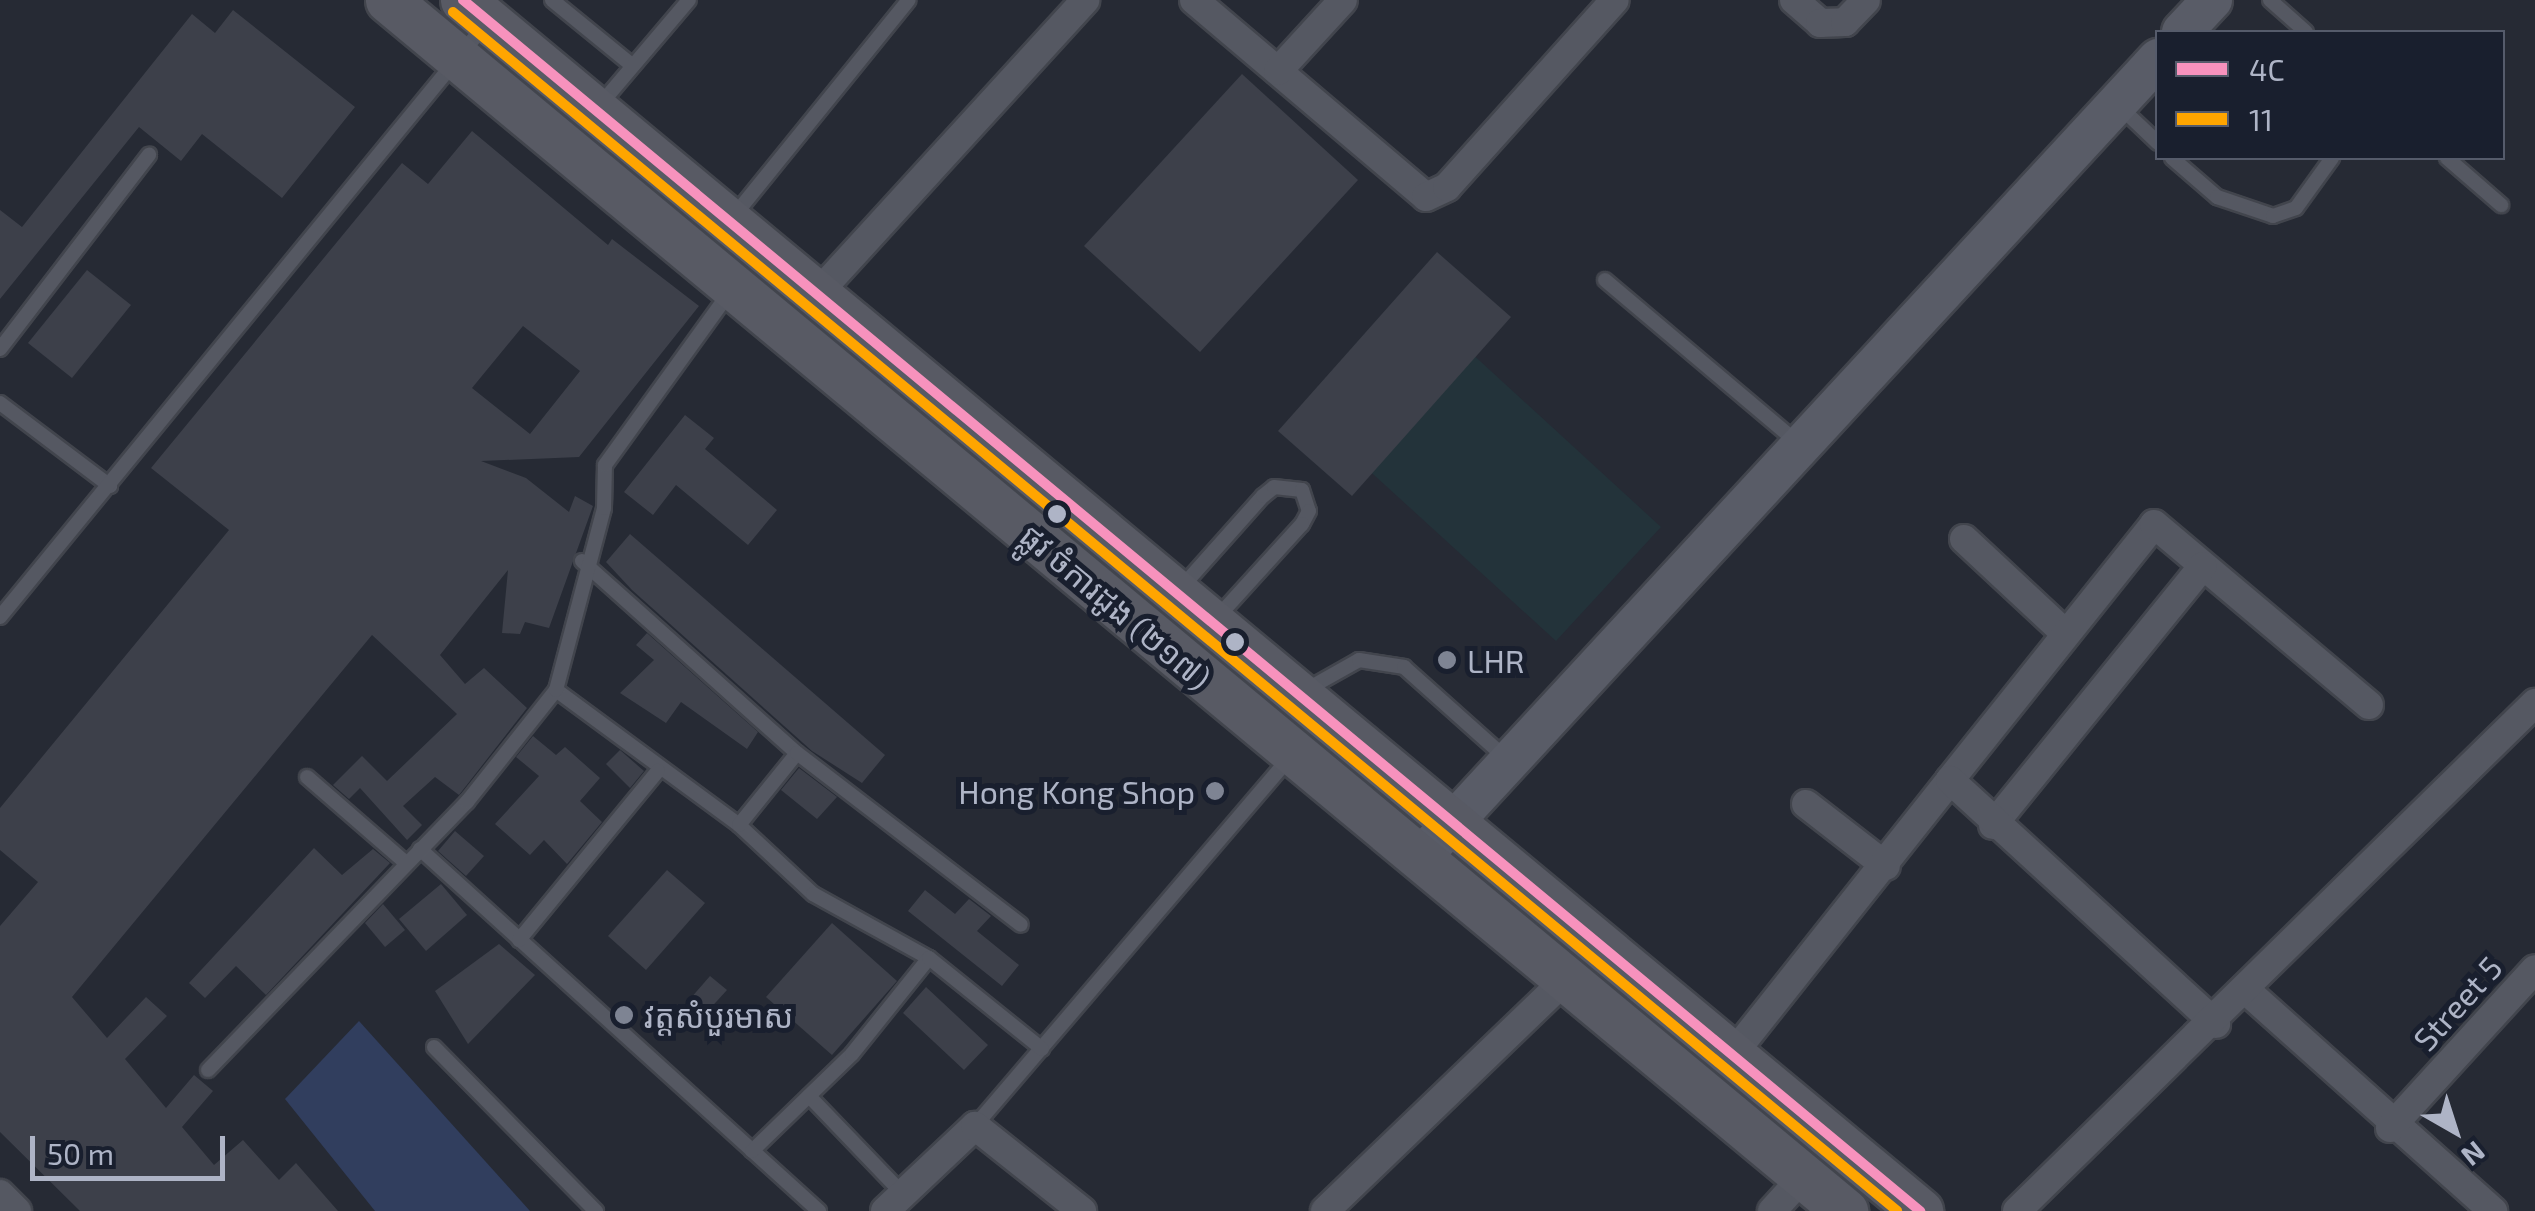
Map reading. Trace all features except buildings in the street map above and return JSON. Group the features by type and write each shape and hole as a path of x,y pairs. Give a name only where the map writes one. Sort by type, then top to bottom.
{"main road":[{"name":"ផ្លូវ ចំការដូង (២១៧)","path":"388,0 1845,1211"},
{"name":"ផ្លូវ ចំការដូង (២១៧)","path":"476,10 1215,620 1920,1211"}],"street":[{"path":"817,294 1086,0"},
{"path":"1194,0 1426,197 1447,188 1615,0"},
{"path":"1278,71 1343,0"},
{"path":"1794,0 1820,23 1845,22 1866,0"},
{"path":"2184,30 2212,0"},
{"path":"1420,858 2155,62"},
{"path":"1733,1054 2154,524 2368,705"},
{"path":"1964,538 2066,634"},
{"path":"1993,825 2203,566"},
{"path":"2018,1211 2216,1024 2535,703"},
{"path":"1950,780 1993,825 2216,1024"},
{"path":"1806,804 1886,866"},
{"name":"Street 5","path":"2390,1128 2535,969"},
{"path":"1325,1211 1566,979"},
{"path":"2248,992 2390,1128 2493,1211"},
{"path":"894,1203 974,1126 1082,1211"},
{"path":"1772,1211 1803,1176"},
{"path":"0,1194 17,1211"}],"lane":[{"path":"552,0 633,66"},
{"path":"596,110 689,0"},
{"path":"729,221 909,0"},
{"path":"2270,0 2304,30"},
{"path":"0,617 458,58 476,10"},
{"path":"2116,104 2155,139"},
{"path":"0,348 149,155"},
{"path":"2174,160 2217,197 2273,216 2296,208 2331,160"},
{"path":"2450,160 2501,205"},
{"path":"1605,280 1801,445"},
{"path":"208,1070 420,850 556,690 582,562 604,508 605,466 734,288"},
{"path":"0,403 110,486"},
{"path":"1178,590 1263,496 1302,490 1309,511 1302,524 1215,620"},
{"path":"582,562 797,754 1021,925"},
{"path":"1299,694 1359,660 1404,667 1510,761"},
{"path":"556,690 658,771 739,825 813,894 928,958 1042,1049"},
{"path":"974,1126 1294,753"},
{"path":"739,825 797,754"},
{"path":"519,940 658,771"},
{"path":"307,777 406,864"},
{"path":"420,850 819,1211"},
{"path":"752,1151 809,1096 928,958"},
{"path":"434,1047 596,1211"},
{"path":"809,1096 894,1203"}],"shaded area":[{"path":"1468,350 1661,527 1556,641 1363,465"}],"water":[{"path":"359,1021 530,1211 375,1211 285,1099"}],"transit line":[{"name":"4C","path":"463,0 1920,1211"},
{"name":"11","path":"453,12 1897,1211"}],"place":[{"name":"LHR","path":"1447,660"},
{"name":"Hong Kong Shop","path":"1215,791"},
{"name":"វត្តសំបួរមាស","path":"624,1015"}]}
